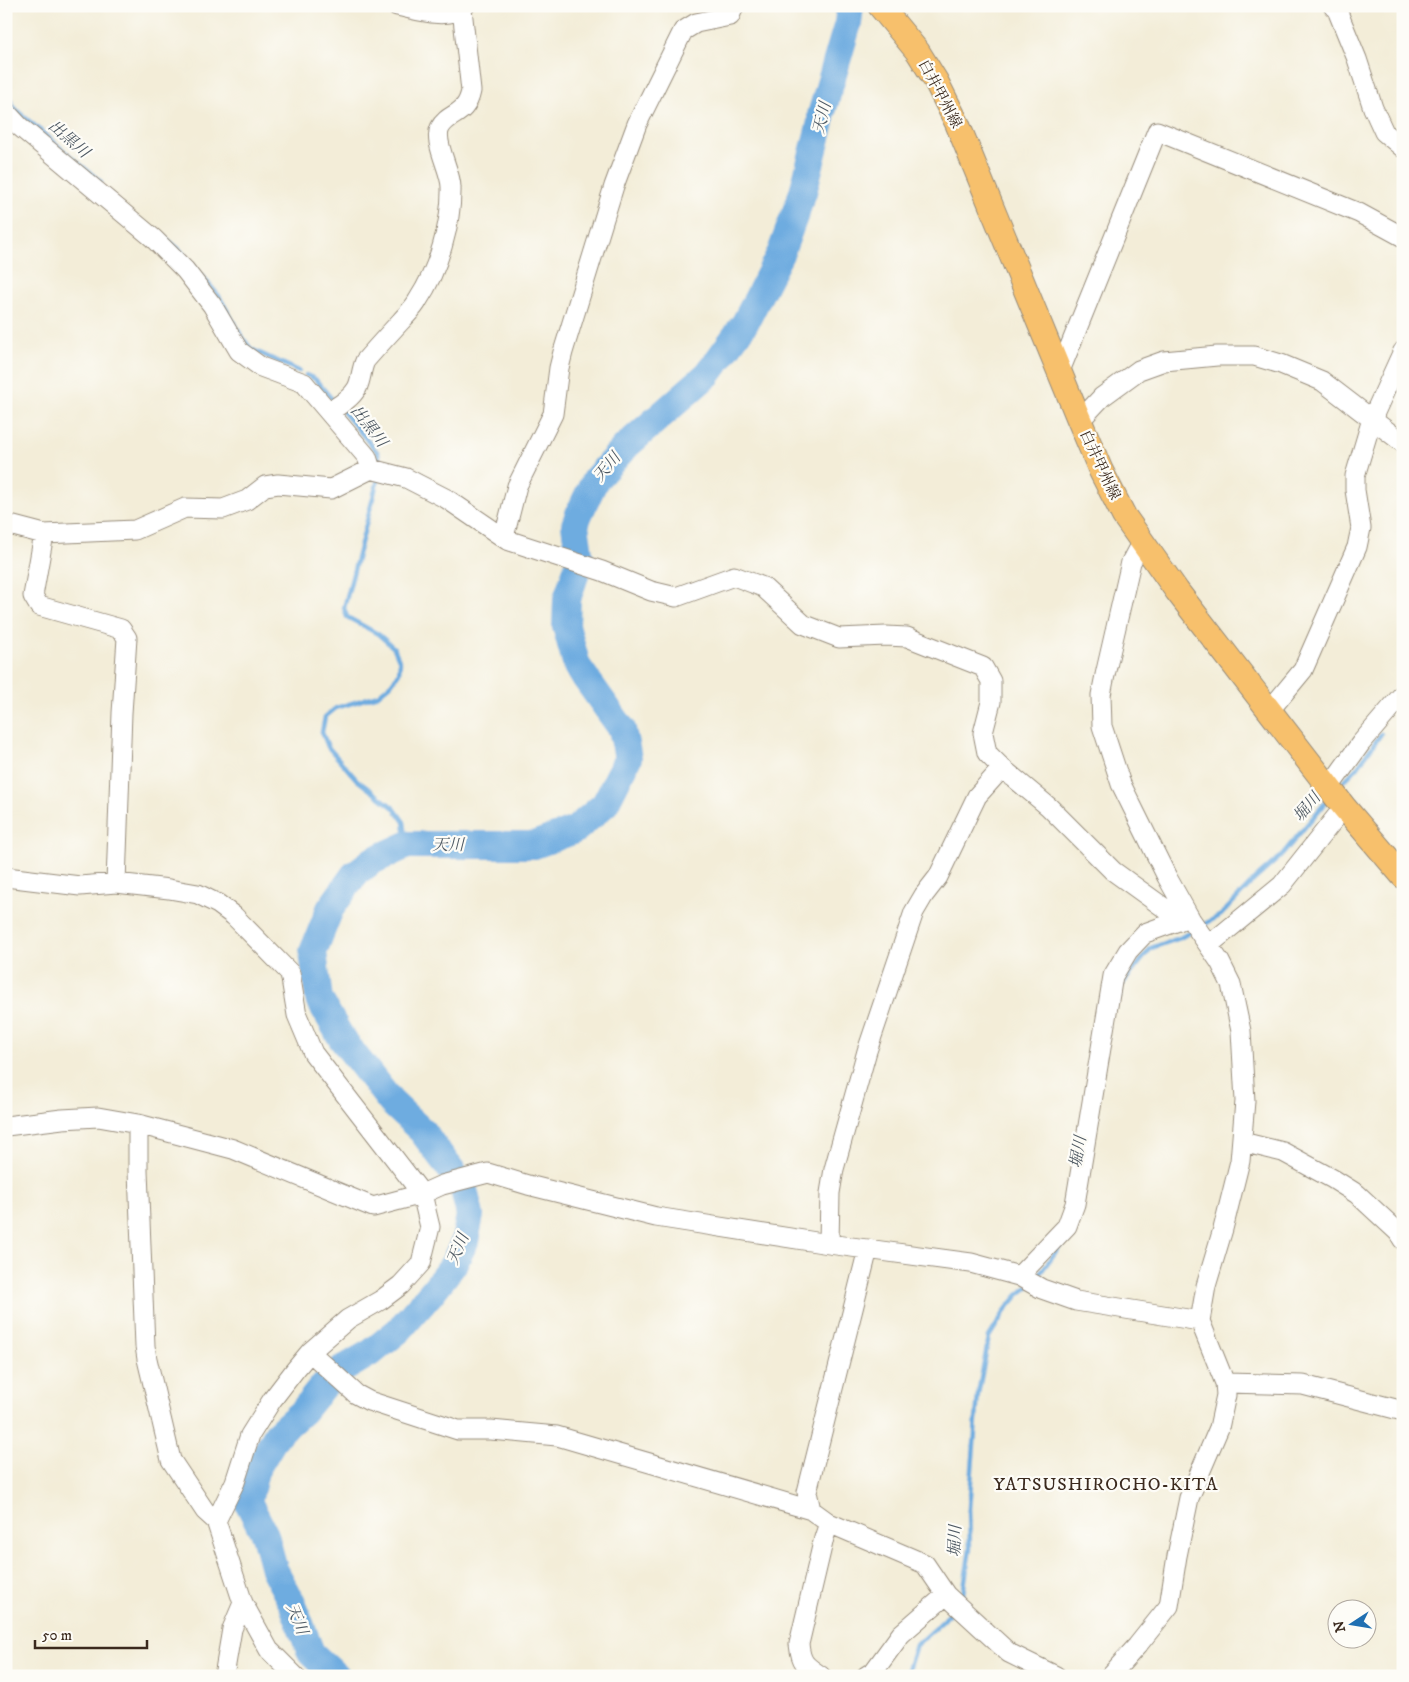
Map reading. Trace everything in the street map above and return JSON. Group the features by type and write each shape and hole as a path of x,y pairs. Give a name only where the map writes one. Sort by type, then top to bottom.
{"main road":[{"name":"白井甲州線","path":"880,6 918,52 936,81 957,122 1078,417 1124,516 1141,543 1335,795 1403,876"}],"street":[{"path":"329,412 346,400 358,387 361,370 365,361 418,302 433,273 440,254 450,209 451,185 439,138 440,128 447,120 462,110 470,100 471,91 464,8 441,14 397,6"},
{"path":"504,537 517,486 553,414 558,368 614,186 637,124 683,31 696,23 730,16 734,6"},
{"path":"1333,6 1337,10 1357,59 1373,108 1384,132 1403,148"},
{"path":"6,112 18,126 153,238 185,270 212,305 239,351 261,367 304,383 377,470 406,478 447,499 504,537 602,571 651,591 676,597 734,576 763,587 803,624 839,638 907,637 983,667 992,681 991,702 983,733 986,753 1049,807 1113,871 1187,919"},
{"path":"1060,371 1157,131 1359,213 1403,236"},
{"path":"1270,710 1303,670 1357,547 1361,528 1355,490 1355,476 1372,419 1403,351"},
{"path":"1078,417 1087,413 1102,397 1139,370 1164,361 1217,356 1254,356 1281,364 1322,381 1403,442"},
{"path":"6,524 44,534 135,530 185,508 223,509 247,500 265,486 278,484 331,489 377,470"},
{"path":"44,534 33,596 39,606 121,629 127,638 122,713 116,883"},
{"path":"1110,1676 1169,1606 1176,1556 1189,1498 1219,1428 1226,1395 1226,1382 1200,1322 1206,1286 1238,1169 1245,1101 1241,1031 1231,984 1207,942 1187,919 1121,784 1102,726 1101,695 1105,675 1132,562 1141,543"},
{"path":"1207,942 1282,885 1335,795 1335,780 1361,743 1403,694"},
{"path":"829,1244 830,1193 834,1169 867,1051 914,912 938,877 977,796 1002,768"},
{"path":"6,877 80,886 116,883 198,894 218,904 234,916 290,973 297,1015 313,1053 422,1194 430,1227 421,1263 402,1285 381,1300 348,1319 316,1357 278,1393 250,1435 235,1482 216,1521"},
{"path":"1022,1277 1066,1226 1075,1204 1113,976 1128,951 1145,934 1187,919"},
{"path":"6,1126 62,1119 98,1117 138,1124 233,1149 373,1207 422,1194 442,1185 488,1173 528,1185 656,1216 829,1244 971,1263 1022,1277 1042,1288 1076,1301 1200,1322"},
{"path":"138,1124 138,1171 147,1360 171,1460 205,1511 216,1521 243,1603 270,1650 295,1676"},
{"path":"1242,1142 1283,1152 1333,1179 1357,1194 1401,1233"},
{"path":"811,1510 807,1492 868,1249"},
{"path":"316,1357 356,1394 369,1402 458,1430 491,1430 557,1436 811,1510 829,1524 925,1564 948,1596 1009,1653 1056,1676"},
{"path":"1226,1382 1303,1385 1403,1411"},
{"path":"821,1676 806,1666 800,1657 799,1644 829,1524"},
{"path":"866,1676 874,1671 901,1634 948,1596"},
{"path":"224,1676 232,1629 243,1603"}],"waterway":[{"name":"天川","path":"336,1676 311,1653 293,1605 274,1569 265,1535 248,1502 255,1471 277,1434 303,1411 323,1386 343,1369 372,1352 399,1330 432,1292 453,1265 465,1241 470,1215 464,1190 452,1171 422,1131 391,1102 342,1039 319,999 313,952 330,909 355,874 372,861 407,845 534,845 575,830 605,804 628,758 622,729 577,666 566,626 567,599 580,560 575,525 595,480 625,447 708,374 745,323 781,252 803,192 821,122 821,115 848,23 850,6"},
{"name":"出黒川","path":"6,92 15,109 101,182"},
{"name":"出黒川","path":"163,236 179,249 219,296 251,349 299,371"},
{"name":"出黒川","path":"306,375 315,379 336,404"},
{"name":"出黒川","path":"341,409 378,453 380,465"},
{"name":"出黒川","path":"379,475 344,608 347,617 378,634 394,648 400,662 399,673 391,684 378,695 336,708 325,717 322,732 328,747 357,780 394,808 404,822 407,845"},
{"name":"堀川","path":"1344,781 1357,768 1381,734"},
{"name":"堀川","path":"1201,926 1221,915 1254,880 1281,856 1329,798"},
{"name":"堀川","path":"1119,998 1121,986 1151,948 1180,938 1192,931"},
{"name":"堀川","path":"1035,1280 1066,1238"},
{"name":"堀川","path":"959,1600 963,1594 970,1548 969,1508 978,1394 989,1337 1007,1308 1028,1287"},
{"name":"堀川","path":"906,1676 916,1645 944,1620 953,1608"}],"district":[{"name":"YATSUSHIROCHO-KITA","path":"1106,1485"}]}
